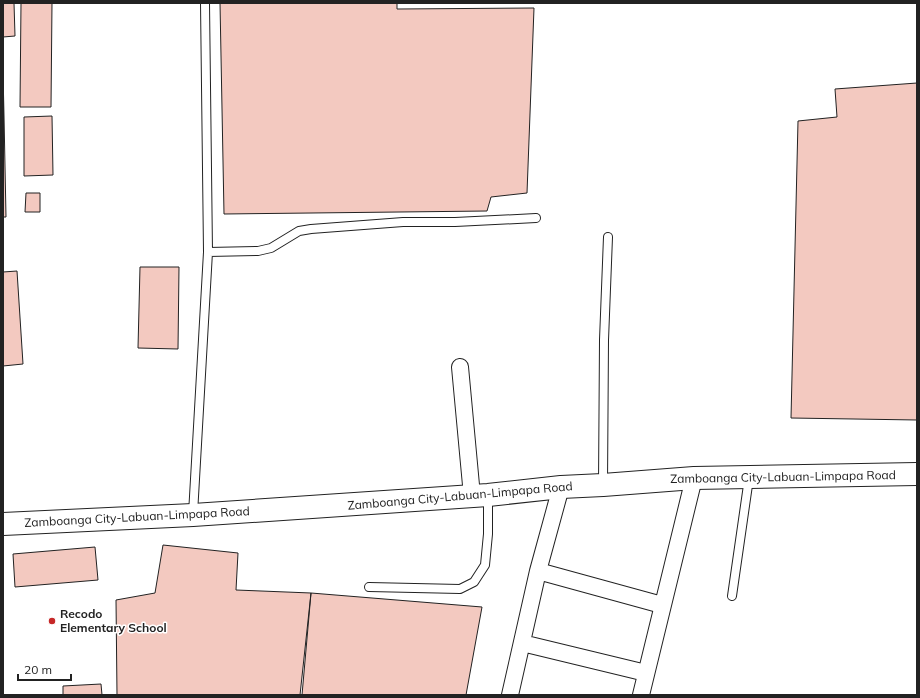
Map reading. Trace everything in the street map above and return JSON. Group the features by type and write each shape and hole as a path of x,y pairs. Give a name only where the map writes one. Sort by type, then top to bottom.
{"main road":[{"name":"Zamboanga City-Labuan-Limpapa Road","path":"3,524 193,515 480,496 561,487 694,478 917,474"}],"street":[{"path":"460,367 480,496"},
{"path":"641,695 694,478"},
{"path":"510,695 538,571 561,487"},
{"path":"538,571 662,605"},
{"path":"522,643 646,673"}],"lane":[{"path":"193,515 208,252 205,3"},
{"path":"208,252 258,251 271,248 299,231 311,229 403,222 455,222 536,218"},
{"path":"603,485 604,340 608,237"},
{"path":"732,596 749,477"},
{"path":"368,587 460,589 474,582 485,565 488,534 480,496"}],"building":[{"path":"3,3 14,3 15,36 3,37"},
{"path":"21,3 52,3 51,107 20,107"},
{"path":"220,3 397,3 397,9 534,8 527,193 491,197 487,211 224,214"},
{"path":"3,72 4,116 3,116"},
{"path":"917,83 917,420 791,418 798,121 837,117 835,89"},
{"path":"4,116 6,217 3,217"},
{"path":"52,116 53,175 24,176 24,117"},
{"path":"26,193 40,193 40,212 25,212"},
{"path":"140,267 179,267 178,349 138,348"},
{"path":"17,271 23,364 3,366 3,272"},
{"path":"163,545 238,553 236,590 311,593 300,695 117,695 116,600 155,593"},
{"path":"95,547 98,580 15,587 13,554"},
{"path":"311,593 482,607 466,695 302,695"},
{"path":"101,684 102,695 63,695 63,686"}],"place":[{"name":"Recodo Elementary School","path":"52,621"}]}
